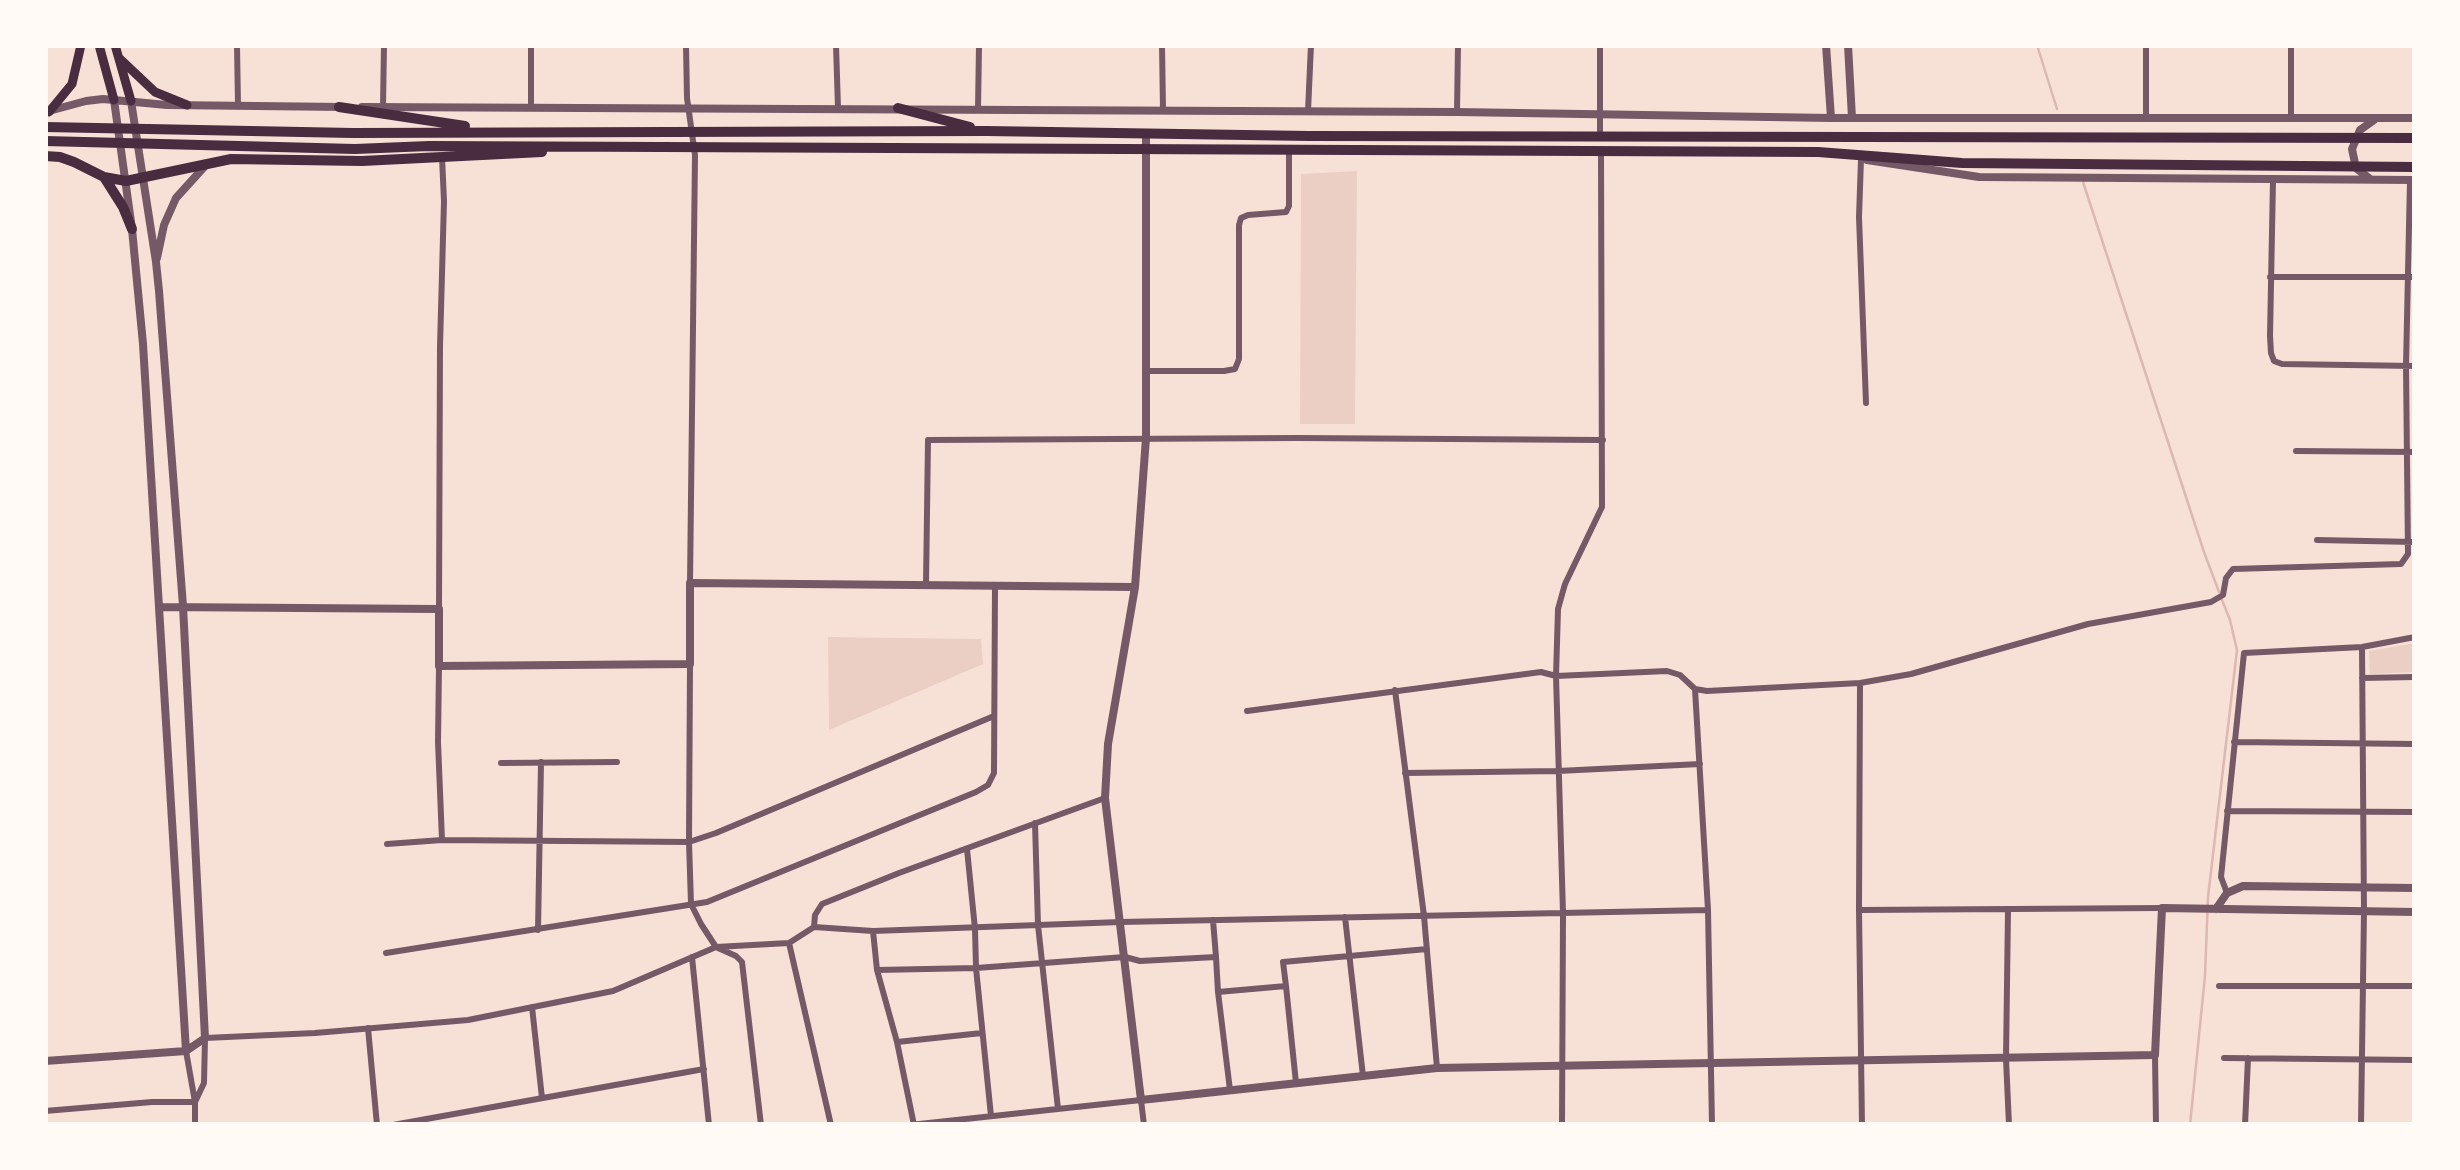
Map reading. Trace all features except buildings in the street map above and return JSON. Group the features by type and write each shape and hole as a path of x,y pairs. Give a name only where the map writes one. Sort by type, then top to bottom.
{"highway":[{"path":"339,107 501,131"},
{"path":"898,108 986,132"},
{"path":"45,127 352,133 2415,138"},
{"path":"45,141 355,149 429,146 1818,152 2038,165 2415,167"},
{"path":"45,156 60,157 104,177 126,181 231,159 362,160 530,154 589,147"},
{"path":"104,177 124,207 132,230"}],"main road":[{"path":"47,112 72,84 81,45"},
{"path":"99,45 114,100"},
{"path":"115,45 131,101"},
{"path":"119,58 155,92 187,106"}],"street":[{"path":"237,45 238,104"},
{"path":"384,45 384,107"},
{"path":"530,108 531,45"},
{"path":"686,45 694,148 689,842 692,904 716,947 742,962 761,1125"},
{"path":"836,45 838,108"},
{"path":"978,45 978,108"},
{"path":"1162,45 1162,110"},
{"path":"1308,111 1311,45"},
{"path":"1457,112 1458,45"},
{"path":"1600,45 1600,138"},
{"path":"1826,45 1831,118"},
{"path":"1848,45 1852,118"},
{"path":"2146,45 2146,118"},
{"path":"2291,45 2291,117"},
{"path":"47,112 95,99 187,106 978,108 1831,118 2415,118"},
{"path":"114,100 132,230 149,415 186,1051 195,1102 194,1125"},
{"path":"131,101 156,262 183,606 205,1038 204,1083 195,1102"},
{"path":"2371,180 2356,168 2352,149 2360,130 2378,118"},
{"path":"1144,1125 1105,798 1108,744 1135,587 1146,438 1146,133"},
{"path":"1146,371 1235,369 1239,359 1241,218 1286,212 1290,206 1290,150"},
{"path":"1247,712 1541,672 1556,676 1666,671 1680,675 1695,689 1707,691 1860,683 1911,674 2037,636 2181,609 2221,597 2226,578 2234,568 2405,562 2411,542 2413,180 1979,177 1818,152"},
{"path":"1562,1125 1558,609 1565,584 1602,507 1601,153"},
{"path":"442,157 438,742 442,840"},
{"path":"1861,159 1859,217 1866,403"},
{"path":"156,262 164,225 176,198 204,166"},
{"path":"2273,180 2271,354 2276,362 2410,366"},
{"path":"2270,277 2412,277"},
{"path":"926,585 928,440 1602,440"},
{"path":"2296,452 2410,452"},
{"path":"2317,540 2411,542"},
{"path":"690,583 1135,587"},
{"path":"386,953 708,902 988,785 994,773 995,586"},
{"path":"160,607 439,609"},
{"path":"2227,893 2221,877 2244,654 2362,647 2415,637"},
{"path":"2361,1125 2362,647"},
{"path":"439,666 690,664"},
{"path":"2362,678 2415,677"},
{"path":"1860,683 1862,1125"},
{"path":"1695,689 1708,910 1712,1125"},
{"path":"1395,690 1424,916 1437,1068"},
{"path":"387,844 442,840 689,842 994,716"},
{"path":"2234,742 2415,744"},
{"path":"538,930 541,762"},
{"path":"501,763 617,762"},
{"path":"1406,773 1700,764"},
{"path":"814,926 814,915 822,904 1105,798"},
{"path":"2227,811 2415,812"},
{"path":"1035,823 1038,925 1058,1109"},
{"path":"967,849 991,1116"},
{"path":"2211,909 2227,893 2243,886 2415,888"},
{"path":"1859,910 2162,908 2415,912"},
{"path":"2156,1125 2162,908"},
{"path":"45,1061 186,1051 205,1038 468,1020 613,991 716,947 789,943 814,926 873,931 1708,910"},
{"path":"2008,910 2006,1058 2010,1125"},
{"path":"1345,918 1363,1076"},
{"path":"1213,920 1230,1090"},
{"path":"873,931 876,970 898,1042 912,1125 1437,1068 2155,1055"},
{"path":"789,943 831,1125"},
{"path":"1296,1083 1283,962 1427,949"},
{"path":"692,957 709,1125"},
{"path":"876,970 1216,957"},
{"path":"1218,992 1286,986"},
{"path":"2219,986 2415,986"},
{"path":"532,1007 542,1098"},
{"path":"368,1028 377,1125"},
{"path":"898,1042 982,1034"},
{"path":"2224,1058 2415,1060"},
{"path":"2245,1125 2248,1058"},
{"path":"392,1125 704,1068"},
{"path":"45,1111 195,1102"}],"shaded area":[{"path":"1357,171 1355,424 1300,424 1301,174"},
{"path":"828,637 981,639 983,664 829,730"},
{"path":"2415,643 2415,672 2370,674 2369,651"}],"waterway":[{"path":"2037,45 2057,109"},
{"path":"2083,182 2219,592"},
{"path":"2190,1125 2205,976 2208,897 2237,650 2222,600"}]}
